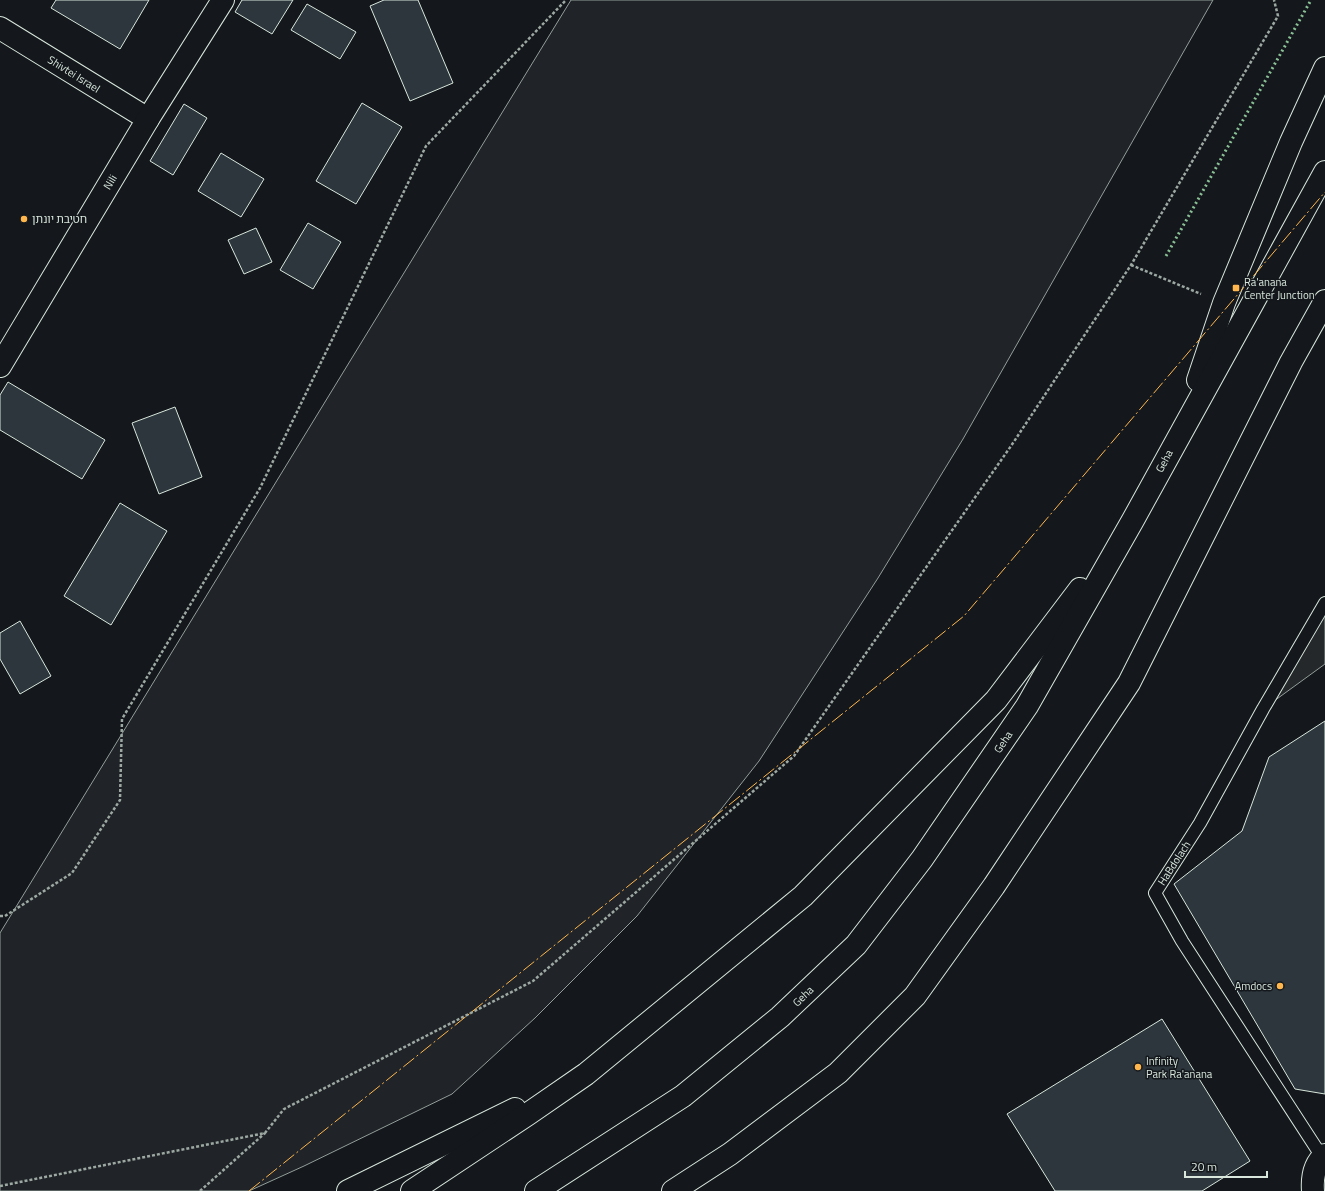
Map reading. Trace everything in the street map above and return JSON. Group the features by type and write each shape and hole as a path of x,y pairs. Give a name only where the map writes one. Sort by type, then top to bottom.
{"main road":[{"name":"Nili","path":"0,366 148,119 223,0"},
{"name":"Shivtei Israel","path":"0,28 148,119"},
{"path":"1180,432 1224,302 1291,142 1325,68"},
{"name":"Geha","path":"536,1191 683,1096 780,1017 856,945 922,859 1027,706 1133,520 1180,432 1325,172"},
{"path":"673,1191 730,1154 838,1073 915,996 994,886 1129,683 1291,362 1325,301"},
{"path":"412,1191 504,1131 586,1074 803,896 996,700 1133,520"},
{"path":"348,1191 421,1157 586,1074"},
{"path":"1313,1191 1312,1180 1316,1168 1324,1156"}],"lane":[{"name":"HaBdolach","path":"1324,1156 1182,941 1155,893 1200,823 1263,709 1325,603"}],"path":[{"path":"0,916 5,916 72,872 120,800 122,719 260,488 426,146 566,0"},
{"path":"200,1191 266,1133 284,1108 533,981 794,756 1011,446 1131,265 1278,16 1274,0"},
{"path":"1131,265 1224,302"},
{"path":"0,1186 266,1133"}],"shaded area":[{"path":"571,0 1213,0 963,439 878,578 759,761 637,916 535,1018 452,1094 249,1191 0,1191 0,933"},
{"path":"1325,603 1325,664 1263,709"}],"building":[{"path":"56,0 149,0 120,49 51,8"},
{"path":"242,0 293,0 272,34 235,12"},
{"path":"384,0 418,0 453,83 410,101 370,6"},
{"path":"307,4 356,32 340,59 291,30"},
{"path":"362,103 402,127 356,204 316,181"},
{"path":"184,104 207,118 173,175 150,161"},
{"path":"221,153 264,179 241,217 198,191"},
{"path":"308,223 341,242 313,289 280,270"},
{"path":"256,228 272,262 244,274 228,240"},
{"path":"8,382 105,440 82,479 0,430 0,395"},
{"path":"175,407 202,477 159,494 132,423"},
{"path":"120,503 167,531 111,625 64,596"},
{"path":"20,621 51,676 20,694 0,659 0,633"},
{"name":"Amdocs","path":"1325,721 1325,1094 1295,1089 1174,884 1242,831 1269,757"},
{"name":"Infinity Park Ra'anana","path":"1162,1019 1250,1161 1202,1191 1055,1191 1007,1114"}],"hedge":[{"path":"1166,256 1311,0"}],"power":[{"path":"249,1191 964,616 1325,192"}],"place":[{"name":"חטיבת יונתן","path":"24,219"},
{"name":"Ra'anana Center Junction","path":"1236,288"},
{"name":"Amdocs","path":"1280,986"},
{"name":"Infinity Park Ra'anana","path":"1138,1067"}]}
